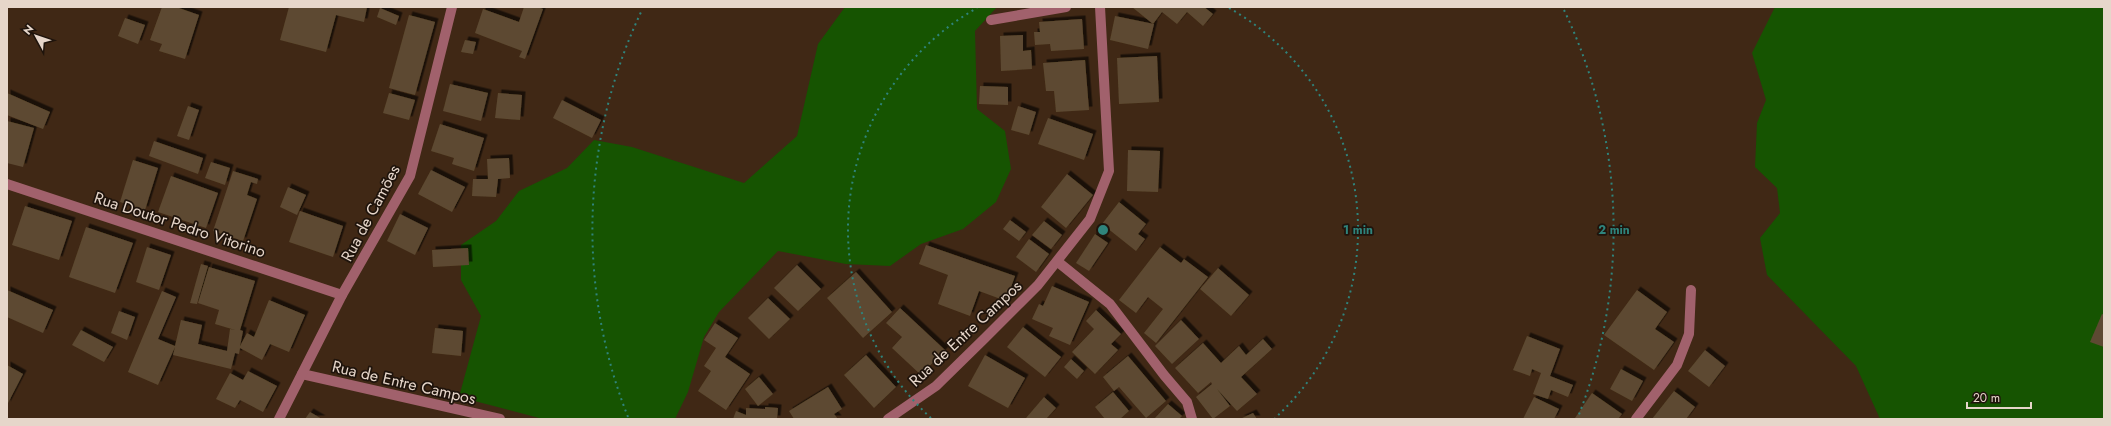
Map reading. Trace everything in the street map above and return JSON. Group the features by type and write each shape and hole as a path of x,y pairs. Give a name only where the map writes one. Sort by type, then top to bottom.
{"street":[{"name":"Rua de Camões","path":"279,419 342,295 410,176 452,7"},
{"path":"991,20 1066,7"},
{"name":"Rua de Entre Campos","path":"888,419 936,386 1033,290 1058,262 1090,219 1109,171 1100,7"},
{"name":"Rua Doutor Pedro Vitorino","path":"7,184 342,295"},
{"path":"1058,262 1110,304 1164,376 1187,402 1192,419"},
{"path":"1636,419 1677,365 1689,334 1691,290"},
{"name":"Rua de Entre Campos","path":"302,374 500,419"}],"green space":[{"path":"845,7 997,7 975,31 977,109 1005,131 1011,169 996,202 963,229 921,244 890,266 846,264 778,251 719,312 704,337 688,392 675,419 543,419 459,397 481,316 461,280 461,245 496,221 519,191 567,168 594,140 632,147 744,183 797,136 818,44"},
{"path":"1775,7 2104,7 2104,419 1880,419 1856,366 1767,275 1760,238 1780,213 1777,188 1755,167 1757,123 1766,100 1752,53"}],"building":[{"path":"162,7 176,7 199,15 185,59 159,51 162,44 150,40"},
{"path":"289,7 367,7 364,22 336,15 326,52 280,40"},
{"path":"524,7 537,7 543,9 525,59 519,57 522,51 475,33 483,9 519,22"},
{"path":"1132,7 1204,7 1213,14 1203,26 1187,12 1177,24 1162,12 1153,24"},
{"path":"380,8 399,16 396,25 377,17"},
{"path":"409,15 435,22 415,95 389,88"},
{"path":"1115,16 1154,24 1148,49 1110,40"},
{"path":"125,18 145,25 138,44 118,36"},
{"path":"1082,19 1084,49 1051,51 1050,44 1035,45 1034,32 1040,32 1039,22"},
{"path":"1023,35 1023,51 1031,50 1032,69 1001,71 1000,36"},
{"path":"465,40 476,42 473,54 461,52"},
{"path":"1157,56 1159,102 1119,104 1117,58"},
{"path":"1085,60 1089,110 1056,112 1054,91 1046,91 1043,63"},
{"path":"450,84 488,93 481,121 443,111"},
{"path":"980,86 1008,87 1008,105 979,104"},
{"path":"7,93 50,112 43,129 7,115"},
{"path":"389,93 415,100 409,120 383,113"},
{"path":"498,93 522,95 520,120 495,118"},
{"path":"562,100 601,120 592,138 553,118"},
{"path":"188,106 199,110 189,140 177,136"},
{"path":"1018,106 1036,112 1029,135 1011,130"},
{"path":"1048,118 1093,134 1084,160 1038,144"},
{"path":"7,121 34,128 23,167 7,163"},
{"path":"440,124 484,138 474,171 452,164 454,158 431,151"},
{"path":"154,141 203,158 198,174 149,156"},
{"path":"1128,150 1160,151 1158,192 1127,191"},
{"path":"509,158 510,178 498,179 496,197 472,196 473,179 488,179 487,159"},
{"path":"133,160 158,168 145,210 120,202"},
{"path":"211,162 230,168 225,185 205,178"},
{"path":"431,170 465,187 452,212 418,194"},
{"path":"233,171 258,179 257,184 251,182 247,195 257,199 243,241 213,231"},
{"path":"1067,174 1093,195 1066,228 1041,207"},
{"path":"171,176 218,193 206,228 158,212"},
{"path":"288,187 306,195 297,215 280,207"},
{"path":"1119,202 1146,224 1138,234 1145,239 1136,251 1102,224"},
{"path":"25,206 72,221 59,260 12,245"},
{"path":"300,211 343,226 333,257 289,242"},
{"path":"400,214 428,228 415,255 387,241"},
{"path":"1010,220 1026,232 1019,241 1003,229"},
{"path":"1044,221 1062,235 1051,249 1032,235"},
{"path":"86,227 133,243 115,293 69,277"},
{"path":"1095,234 1108,243 1089,271 1076,263"},
{"path":"1029,239 1049,254 1036,272 1016,257"},
{"path":"926,245 1015,276 1006,301 979,291 970,316 938,304 948,275 919,264"},
{"path":"147,247 171,255 159,290 136,282"},
{"path":"1160,247 1181,263 1184,259 1208,277 1156,343 1144,333 1163,309 1148,297 1136,313 1119,300"},
{"path":"468,248 469,265 433,267 432,250"},
{"path":"201,264 208,266 197,304 190,303"},
{"path":"797,265 821,289 798,311 774,288"},
{"path":"209,267 255,281 240,330 243,331 240,346 247,333 254,337 269,300 305,315 289,352 270,344 262,360 240,348 239,354 235,353 231,369 173,355 175,347 158,385 128,372 162,291 176,297 158,339 175,346 181,320 202,325 198,344 227,351 230,329 235,330 215,324 219,310 198,303"},
{"path":"1218,268 1249,295 1231,316 1200,289"},
{"path":"856,272 892,312 863,338 827,298"},
{"path":"1052,286 1089,302 1070,345 1049,336 1053,328 1032,319 1039,304 1043,306"},
{"path":"7,290 53,310 43,333 7,317"},
{"path":"1637,290 1667,312 1655,329 1674,342 1654,370 1604,335"},
{"path":"768,298 790,319 769,339 748,318"},
{"path":"900,308 945,350 921,375 892,348 902,337 886,323"},
{"path":"1096,310 1121,334 1111,344 1118,350 1095,374 1072,352 1094,329 1086,321"},
{"path":"119,311 135,317 127,340 111,333"},
{"path":"2102,314 2104,315 2104,347 2090,342"},
{"path":"1181,320 1199,339 1172,364 1155,346"},
{"path":"715,323 738,338 725,357 750,374 726,410 698,391 711,371 704,366 716,348 704,340"},
{"path":"1023,327 1061,357 1045,377 1007,347"},
{"path":"435,328 463,331 461,356 432,353"},
{"path":"81,330 113,347 104,362 72,345"},
{"path":"1527,336 1560,349 1550,376 1573,385 1568,397 1551,390 1548,399 1533,394 1541,373 1532,369 1530,376 1513,370"},
{"path":"1263,339 1272,349 1241,377 1257,394 1237,411 1217,389 1230,406 1213,419 1196,397 1212,384 1211,382 1198,393 1175,368 1203,343 1221,363 1239,346 1246,355"},
{"path":"1705,350 1725,366 1709,387 1688,371"},
{"path":"866,355 896,387 874,408 844,375"},
{"path":"985,355 1025,378 1008,408 968,386"},
{"path":"1128,356 1166,401 1146,418 1119,387 1114,391 1103,377"},
{"path":"1071,359 1084,371 1077,379 1064,367"},
{"path":"7,365 23,374 7,405"},
{"path":"1621,369 1643,381 1632,401 1610,389"},
{"path":"248,371 277,386 263,412 240,400 235,408 216,399 230,373 243,380"},
{"path":"759,377 773,394 758,406 745,389"},
{"path":"828,387 842,409 834,414 838,419 794,419 789,411"},
{"path":"1674,391 1695,407 1686,419 1652,419"},
{"path":"1113,392 1129,411 1120,419 1105,419 1095,407"},
{"path":"1592,393 1622,414 1618,419 1575,418"},
{"path":"1044,397 1056,408 1046,419 1027,419 1026,418"},
{"path":"1534,397 1559,409 1554,419 1523,419"},
{"path":"1168,404 1182,416 1179,419 1154,419"},
{"path":"765,407 778,408 777,419 733,419 736,411 746,415 746,408 765,409"},
{"path":"310,412 322,419 305,419"},
{"path":"1253,413 1257,419 1240,419"}]}
